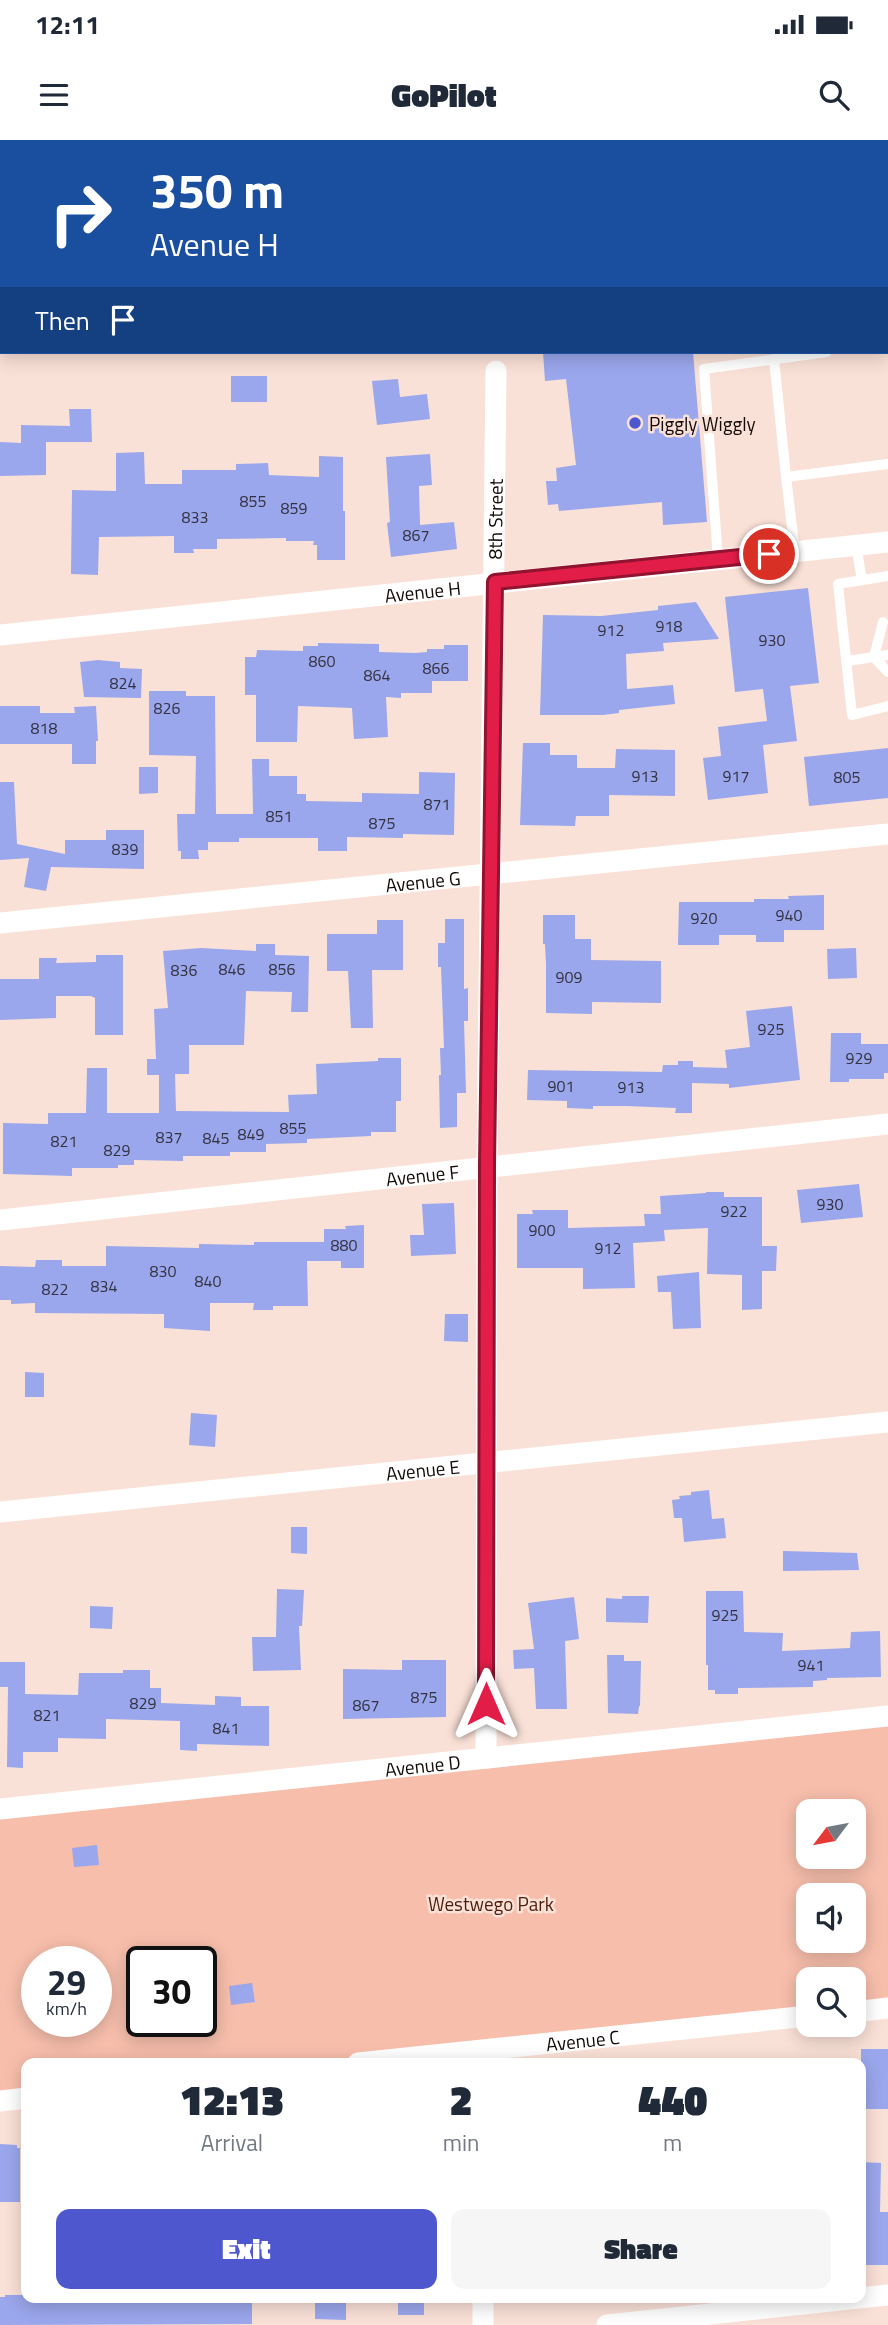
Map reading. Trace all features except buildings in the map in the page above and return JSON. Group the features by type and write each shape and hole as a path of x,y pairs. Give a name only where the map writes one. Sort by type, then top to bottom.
{"street":[{"name":"8th Street","path":"486,1758 487,1166 496,371"},
{"name":"Avenue H","path":"0,635 888,542"},
{"name":"Avenue G","path":"0,923 888,834"},
{"name":"Avenue F","path":"0,1220 888,1124"},
{"name":"Avenue E","path":"0,1512 888,1422"},
{"name":"Avenue D","path":"0,1809 888,1716"},
{"path":"866,2011 888,2008"},
{"name":"Avenue C","path":"461,2058 796,2018"},
{"path":"0,2101 21,2099"},
{"path":"866,2297 888,2295"},
{"path":"482,2303 483,2325"},
{"path":"607,2325 813,2303"}],"lane":[{"path":"718,559 704,369 812,354"},
{"path":"774,359 795,551"},
{"path":"786,477 888,464"},
{"path":"856,545 862,580"},
{"path":"888,576 838,584 852,715 888,706"},
{"path":"874,657 883,622"},
{"path":"874,657 887,636"},
{"path":"846,661 888,655"},
{"path":"874,657 888,665"},
{"path":"874,657 888,672"}],"green space":[{"name":"Westwego Park","path":"888,1716 888,2008 866,2011 866,1967 796,1967 796,2017 406,2058 21,2058 21,2099 0,2101 0,1809"}],"place":[{"name":"Piggly Wiggly","path":"635,423"}],"route":[{"path":"486,1704 487,1166 495,582 769,554"}]}
